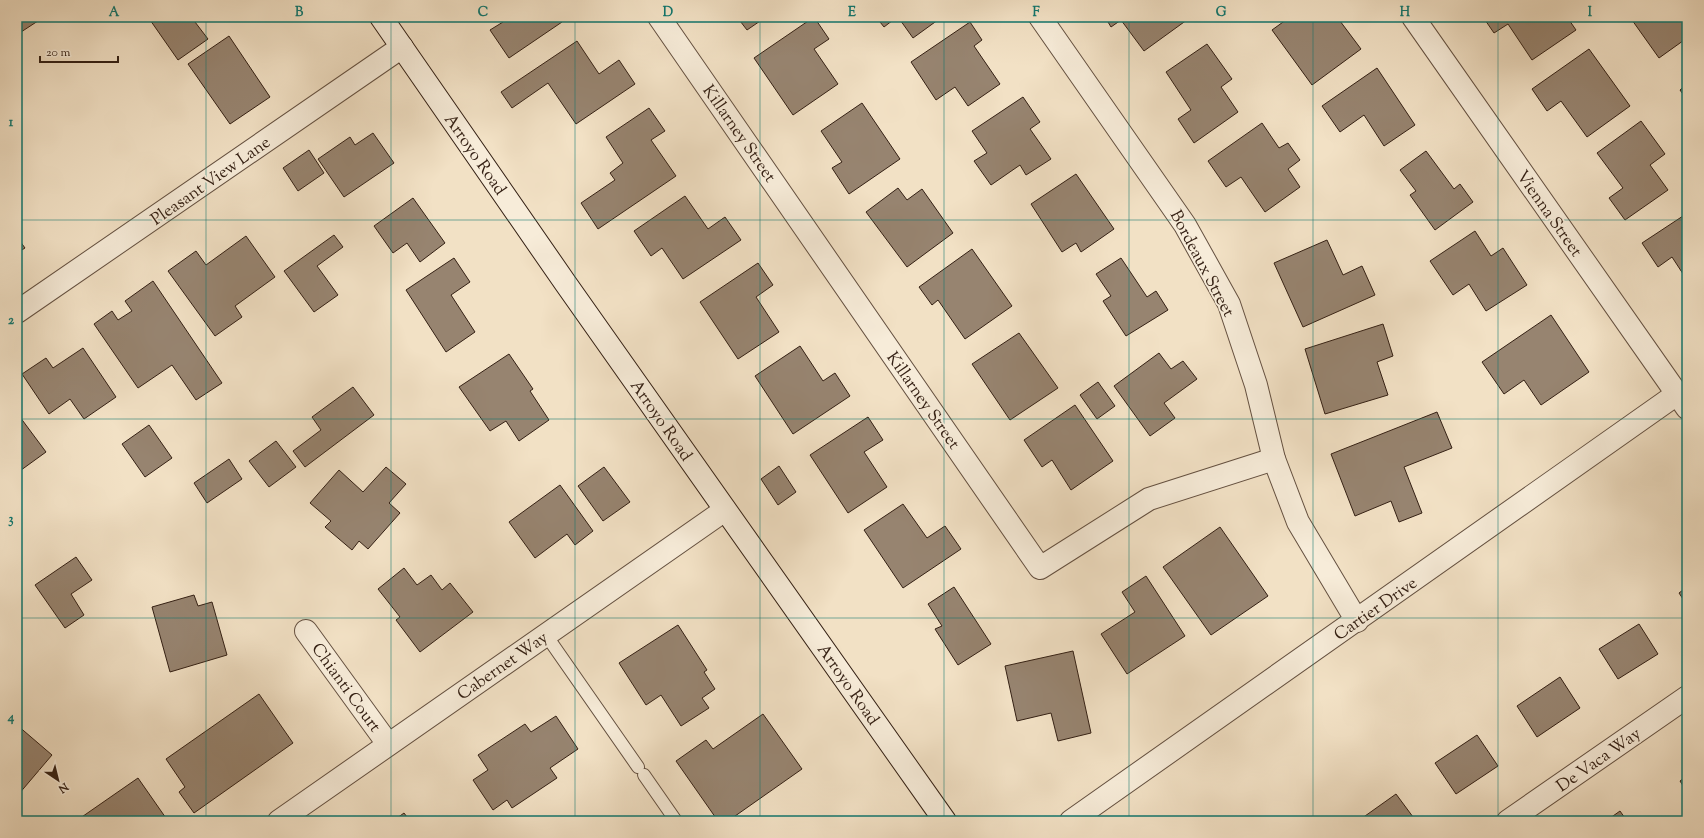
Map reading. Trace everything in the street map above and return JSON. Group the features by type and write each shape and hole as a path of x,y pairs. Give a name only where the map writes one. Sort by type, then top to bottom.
{"street":[{"name":"Arroyo Road","path":"381,17 562,278 945,821"},
{"name":"Killarney Street","path":"659,17 1040,568 1149,499 1274,459"},
{"name":"Bordeaux Street","path":"1040,17 1185,224 1229,304 1256,384 1274,459 1298,522 1357,621"},
{"name":"Vienna Street","path":"1413,17 1682,401"},
{"name":"Pleasant View Lane","path":"17,312 402,47"},
{"name":"Cartier Drive","path":"1071,821 1357,621 1682,401"},
{"name":"Cabernet Way","path":"279,821 726,510"},
{"name":"Chianti Court","path":"306,631 388,744"},
{"name":"De Vaca Way","path":"1508,821 1687,697"}],"lane":[{"path":"546,635 676,821"}],"building":[{"path":"17,17 44,17 18,34"},
{"path":"148,17 202,17 195,22 208,39 178,60"},
{"path":"499,17 559,17 562,22 509,58 490,30 503,22"},
{"path":"737,17 766,17 747,30"},
{"path":"814,17 829,39 814,49 838,84 793,115 754,58"},
{"path":"876,17 897,17 884,27"},
{"path":"898,17 942,17 913,38"},
{"path":"1105,17 1191,17 1144,51 1121,20 1111,27"},
{"path":"1290,17 1337,17 1361,49 1312,85 1272,30"},
{"path":"1483,17 1567,17 1576,30 1532,60 1508,24 1494,33"},
{"path":"1637,17 1687,17 1687,38 1659,58 1632,20"},
{"path":"970,22 982,40 974,46 1000,84 968,106 955,87 936,100 911,62"},
{"path":"229,36 270,97 230,124 188,64"},
{"path":"577,41 599,74 619,60 635,84 576,124 548,83 512,108 501,92"},
{"path":"1207,44 1232,79 1221,87 1238,112 1194,143 1178,119 1191,110 1166,72"},
{"path":"1589,49 1630,106 1587,137 1561,101 1547,111 1532,89"},
{"path":"1377,68 1415,125 1384,146 1364,115 1340,132 1322,106"},
{"path":"1687,84 1687,100 1680,90"},
{"path":"1023,97 1040,122 1030,129 1051,159 1026,175 1020,165 991,185 974,161 987,153 972,131"},
{"path":"862,103 900,159 849,194 832,168 842,162 821,131"},
{"path":"649,108 665,131 651,140 676,176 598,229 581,203 615,180 610,173 623,163 606,137"},
{"path":"1641,121 1665,154 1650,165 1668,190 1625,220 1609,198 1623,188 1597,153"},
{"path":"1262,123 1279,148 1288,143 1300,160 1288,169 1300,187 1265,212 1241,177 1226,187 1208,161"},
{"path":"373,133 394,163 344,197 318,159 350,137 355,145"},
{"path":"309,150 324,173 298,191 283,168"},
{"path":"1426,151 1454,189 1460,184 1473,202 1435,230 1410,195 1416,191 1400,170"},
{"path":"1076,174 1114,229 1081,252 1076,243 1062,252 1031,204"},
{"path":"898,188 907,200 922,189 953,233 907,267 866,212"},
{"path":"685,196 708,229 725,217 741,240 683,279 662,248 651,256 634,231"},
{"path":"413,198 445,243 420,262 407,243 393,253 374,226"},
{"path":"1683,216 1687,222 1687,280 1672,257 1658,267 1642,243"},
{"path":"1475,231 1491,256 1503,248 1527,285 1486,311 1469,284 1453,295 1430,261"},
{"path":"334,235 343,247 317,266 338,295 314,312 284,271"},
{"path":"246,236 275,277 235,306 242,317 215,336 168,271 196,251 206,265"},
{"path":"17,237 25,248 17,253"},
{"path":"1327,240 1343,275 1362,266 1375,295 1303,327 1274,263"},
{"path":"972,249 1012,306 965,339 938,300 932,305 919,287"},
{"path":"454,258 470,282 451,295 475,332 446,352 406,290"},
{"path":"1121,258 1147,297 1156,291 1168,310 1126,336 1103,301 1111,296 1096,274"},
{"path":"758,263 773,285 756,297 779,332 738,359 700,302"},
{"path":"153,281 222,383 196,400 172,365 138,388 94,324 112,311 118,320 132,311 125,301"},
{"path":"1551,315 1589,372 1541,405 1524,380 1504,394 1482,362"},
{"path":"1383,324 1393,356 1377,362 1388,395 1325,414 1305,349"},
{"path":"1019,333 1058,388 1010,420 972,364"},
{"path":"800,346 823,381 835,373 850,396 793,434 755,376"},
{"path":"83,348 116,397 84,419 70,399 49,414 22,374 46,358 53,368"},
{"path":"1159,353 1171,369 1183,361 1197,379 1164,403 1175,418 1150,436 1114,386"},
{"path":"509,354 533,389 530,391 549,420 519,441 506,421 490,431 459,387"},
{"path":"1098,382 1115,406 1097,419 1080,395"},
{"path":"353,387 374,415 305,467 293,451 321,430 312,417"},
{"path":"1075,405 1113,461 1071,490 1052,460 1042,467 1024,440"},
{"path":"1437,412 1452,448 1404,467 1422,513 1399,522 1391,501 1355,516 1331,454"},
{"path":"17,413 46,452 17,473"},
{"path":"868,417 883,440 864,452 887,487 848,513 810,455"},
{"path":"149,425 172,458 145,477 122,444"},
{"path":"276,441 296,467 269,487 249,461"},
{"path":"229,459 242,479 207,503 194,483"},
{"path":"779,466 796,492 778,505 761,479"},
{"path":"386,467 406,484 389,503 400,513 368,549 359,541 352,550 325,527 331,521 310,503 339,470 363,492"},
{"path":"604,467 630,502 603,521 578,486"},
{"path":"560,485 593,531 575,545 567,534 535,558 509,522"},
{"path":"903,504 927,538 945,526 961,549 903,588 864,530"},
{"path":"1220,527 1268,596 1211,635 1163,567"},
{"path":"76,557 92,580 71,594 84,615 65,628 35,585"},
{"path":"404,568 417,585 431,575 442,590 450,583 473,612 420,652 396,620 400,617 378,589"},
{"path":"1146,576 1185,636 1127,674 1101,634 1135,612 1122,592"},
{"path":"954,587 991,644 958,665 935,629 942,626 928,604"},
{"path":"1687,587 1687,605 1679,593"},
{"path":"194,595 198,606 212,602 227,655 170,672 152,607"},
{"path":"1639,624 1658,654 1618,679 1599,649"},
{"path":"678,625 707,670 704,672 715,689 702,698 709,708 681,726 661,695 646,705 619,663"},
{"path":"1073,651 1091,733 1058,741 1051,713 1017,721 1005,666"},
{"path":"1560,677 1580,708 1537,737 1517,706"},
{"path":"259,694 293,743 194,813 179,792 185,787 166,759"},
{"path":"763,714 802,769 728,821 718,821 676,761 706,740 713,749"},
{"path":"556,716 578,749 550,768 557,778 512,808 507,800 493,810 473,780 488,770 478,755 525,724 531,732"},
{"path":"17,725 52,755 18,795 17,794"},
{"path":"1477,735 1498,766 1456,794 1435,763"},
{"path":"1687,776 1687,792 1680,781"},
{"path":"138,778 168,821 76,821"},
{"path":"1396,794 1416,821 1358,821"},
{"path":"1620,811 1627,821 1606,821"},
{"path":"404,813 410,821 393,821"}]}
